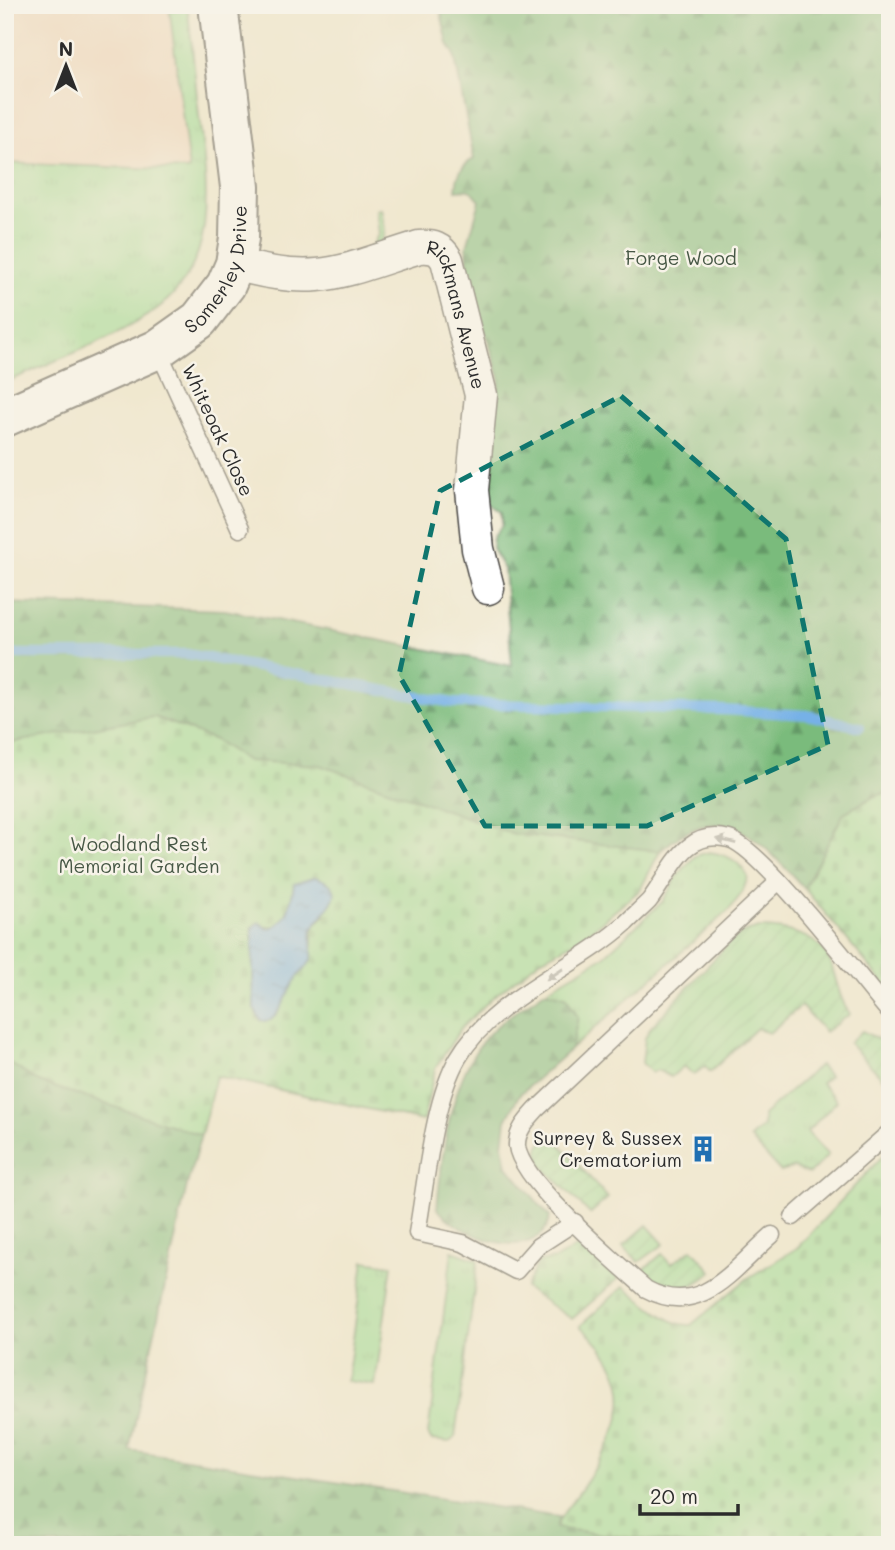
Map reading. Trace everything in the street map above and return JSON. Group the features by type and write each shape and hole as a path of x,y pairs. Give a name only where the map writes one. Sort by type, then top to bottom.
{"street":[{"name":"Somerley Drive","path":"5,417 158,349 180,336 215,304 235,264 239,238 240,187 218,5"},
{"name":"Rickmans Avenue","path":"235,264 273,275 324,277 419,247 432,246 442,251 479,376 481,414 472,490 478,548 488,588"}],"lane":[{"name":"Whiteoak Close","path":"158,349 240,529"},
{"path":"575,1222 533,1251 516,1271 463,1243 417,1233 439,1114 457,1060 476,1033 624,924 649,901 684,849 701,838 730,839 747,848 779,881 890,1013"},
{"path":"772,1235 709,1291 696,1298 663,1298 646,1289 575,1222 527,1168 517,1144 520,1132 537,1109 779,881"},
{"path":"793,1217 890,1132"}],"highlighted area":[{"path":"621,396 786,539 828,745 647,826 485,826 399,675 440,491"}],"shaded area":[{"path":"5,5 169,5 189,170 5,163"}],"green space":[{"path":"169,5 187,5 205,168 205,220 192,268 178,289 142,319 5,383 5,163 189,170"},
{"name":"Forge Wood","path":"458,5 890,5 890,792 874,796 844,813 804,888 755,840 739,830 722,825 703,826 683,834 660,851 513,834 320,765 247,761 215,740 154,717 5,744 5,603 225,610 512,666 504,569 492,549 493,538 502,525 502,512 486,501 490,431 500,379 468,275 467,246 480,201 470,191 456,190 460,172 474,159 454,53 448,44 441,13 458,9"},
{"path":"381,208 385,231 381,244 372,246 379,233 376,210"},
{"name":"Woodland Rest Memorial Garden","path":"154,717 215,740 247,761 320,765 513,834 660,851 640,890 582,938 540,960 493,997 461,1028 435,1069 423,1121 216,1076 201,1135 39,1082 5,1060 5,744","holes":["290,903 326,915 313,931 309,963 296,978 277,1014 254,1008 252,928 276,926 285,918"]},
{"path":"890,792 890,991 804,888 844,813 875,796"},
{"path":"709,852 727,857 741,866 748,877 742,893 728,911 571,1049 578,1017 566,996 545,991 603,957 663,901 678,875 695,856"},
{"path":"759,928 798,934 823,949 850,1014 825,1032 801,1006 769,1033 757,1028 710,1072 705,1066 694,1075 684,1066 671,1077 657,1070 652,1073 642,1063 645,1038 651,1027 729,943 742,933"},
{"path":"545,991 566,996 578,1017 571,1049 519,1095 506,1120 503,1145 507,1166 550,1217 543,1232 530,1241 515,1244 497,1242 462,1228 447,1219 437,1208 449,1122 462,1079 482,1042 503,1021"},
{"path":"862,1031 890,1045 890,1086 849,1043"},
{"path":"5,1060 40,1082 201,1135 187,1185 129,1450 559,1517 556,1528 686,1545 5,1545"},
{"path":"820,1065 829,1076 821,1083 837,1101 807,1132 828,1155 809,1174 794,1167 781,1172 750,1138 763,1126 763,1115"},
{"path":"550,1133 608,1198 590,1214 542,1166 539,1148"},
{"path":"890,1148 890,1545 686,1545 556,1528 598,1464 617,1423 621,1404 620,1385 613,1366 580,1326 624,1286 665,1317 674,1322 691,1325 748,1278 797,1248"},
{"path":"647,1225 664,1244 639,1262 623,1246"},
{"path":"576,1247 582,1248 618,1279 572,1319 525,1288 538,1262 556,1259"},
{"path":"692,1249 712,1271 695,1284 668,1287 659,1284 643,1270 662,1254 671,1264"},
{"path":"452,1251 478,1260 455,1438 449,1442 431,1440 428,1434"},
{"path":"364,1261 392,1265 375,1385 347,1381"}],"water":[{"path":"315,877 327,882 334,889 335,895 312,930 311,960 296,979 275,1016 267,1021 260,1020 254,1008 252,928 259,922 268,929 280,922 288,911 294,884"}],"waterway":[{"path":"5,654 187,654 453,703 723,710 807,715 860,727"}],"place":[{"name":"Surrey & Sussex Crematorium","path":"703,1149"}]}
